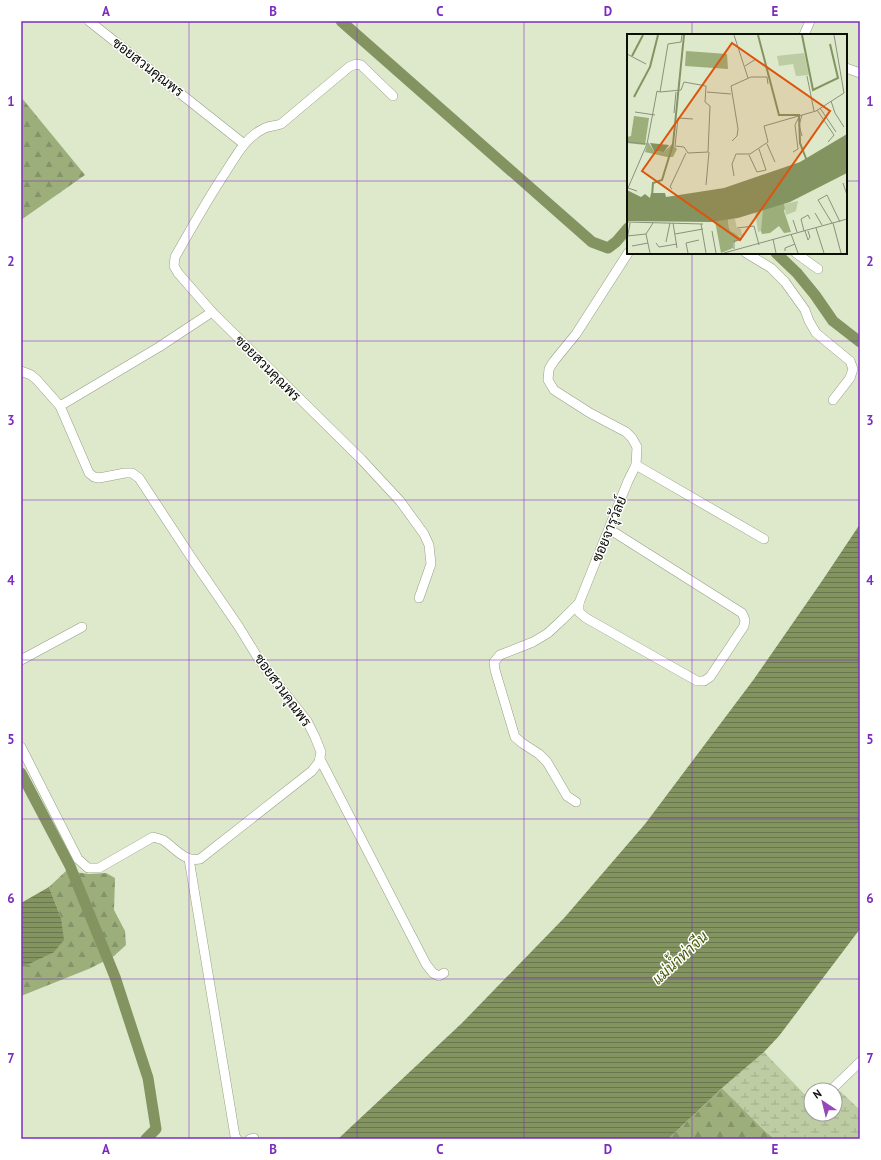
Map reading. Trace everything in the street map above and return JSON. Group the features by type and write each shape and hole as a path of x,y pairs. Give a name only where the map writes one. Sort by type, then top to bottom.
{"street":[{"name":"ซอยสวนคุณพร","path":"89,21 244,144"},
{"path":"804,34 810,21"},
{"name":"ซอยสวนคุณพร","path":"393,96 361,65 356,64 349,67 281,124 264,128 244,144 206,202 174,258 174,266 178,273 212,312 362,460 400,501 424,534 429,545 430,564 419,598"},
{"path":"847,68 860,73"},
{"name":"ซอยจารุวัลย์","path":"576,802 567,796 547,762 539,754 515,737 494,670 494,662 500,655 533,642 548,633 579,603 628,481 636,465 637,447 632,438 626,432 590,413 554,390 548,380 549,370 554,361 576,334 627,254"},
{"path":"748,254 771,268 785,282 805,310 816,333 850,361 853,369 850,378 833,400"},
{"path":"797,254 818,269"},
{"path":"60,406 159,347 212,312"},
{"name":"ซอยสวนคุณพร","path":"21,371 37,380 60,406 89,473 94,477 99,478 132,473 139,478 190,557 239,627 258,658 307,720 321,752 320,759 426,964 433,973 439,976 444,973"},
{"path":"636,465 764,539"},
{"path":"579,603 579,612 586,618 697,681 704,681 710,677 744,626 745,620 742,613 609,529"},
{"path":"21,660 82,627"},
{"path":"21,746 78,859 88,868 99,868 153,837 162,840 189,859 194,860 200,858 312,771 320,759"},
{"path":"189,859 235,1136 237,1139"},
{"path":"839,1082 860,1062"}],"green space":[{"path":"21,97 85,175 21,220"},
{"path":"66,871 89,874 106,873 115,878 114,910 125,931 126,945 114,956 91,968 21,996 21,968 53,953 61,918 49,887"},
{"path":"764,1052 803,1093 803,1122 843,1122 843,1094 860,1110 860,1139 810,1139 806,1137 804,1139 775,1139 722,1088"},
{"path":"722,1088 775,1139 668,1139"}],"water":[{"name":"แม่น้ำท่าจีน","path":"860,524 860,929 779,1036 764,1052 722,1088 668,1139 338,1139 462,1023 565,917 645,824 754,679"},
{"path":"49,887 61,918 64,940 53,953 21,968 21,903"}],"waterway":[{"path":"341,21 592,242 608,248 616,242 627,229"},
{"path":"777,254 797,273 833,321 860,342"},
{"path":"21,773 70,866 115,977 148,1078 156,1129 146,1139"}]}
